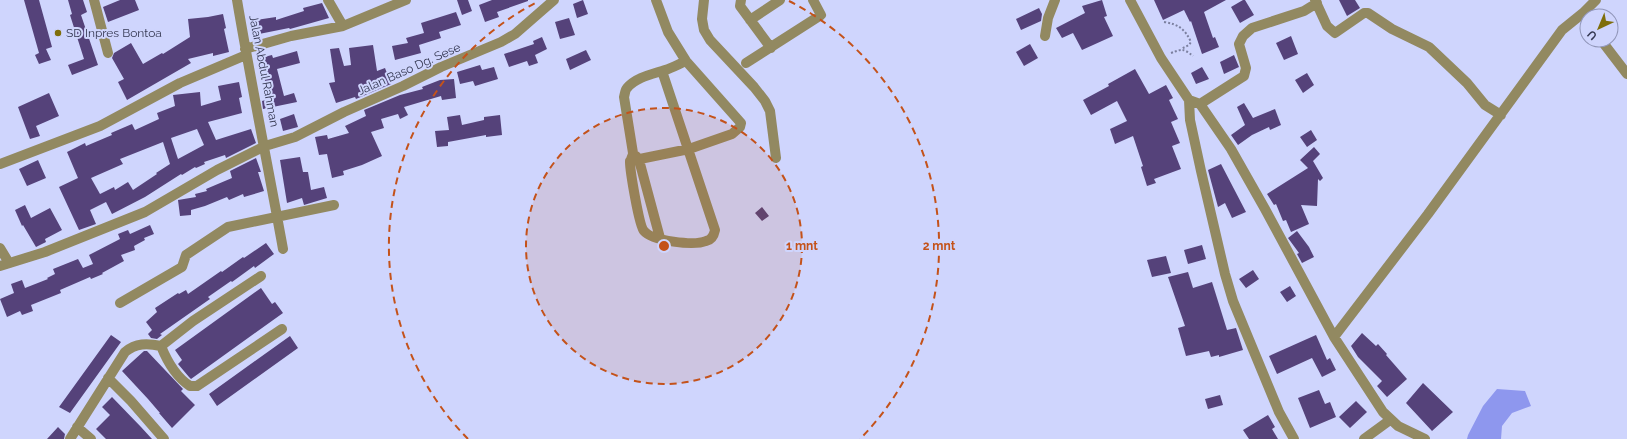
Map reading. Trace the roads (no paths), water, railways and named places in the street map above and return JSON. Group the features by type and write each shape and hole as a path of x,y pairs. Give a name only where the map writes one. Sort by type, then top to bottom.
{"street":[{"path":"94,0 108,53"},
{"name":"Jalan Abdul Rahman","path":"237,0 283,249"},
{"path":"328,0 343,26"},
{"path":"0,164 100,126 180,84 246,52 291,36 343,26 406,0"},
{"name":"Jalan Baso Dg. Sese","path":"4,265 45,252 145,212 217,170 265,146 295,137 344,112 403,86 441,67 501,42 515,34 554,0"},
{"path":"634,158 689,149 732,134 740,127 741,123 686,61 668,32 656,0"},
{"path":"704,0 702,19 707,35 754,87 765,101 770,111 776,158"},
{"path":"741,0 740,6 770,48"},
{"path":"750,20 768,3 780,0"},
{"path":"746,63 821,15 813,0"},
{"path":"1045,36 1048,18 1055,0"},
{"path":"1130,0 1161,58 1189,100 1190,120 1201,171 1225,274 1233,301 1279,412 1294,439"},
{"path":"1200,104 1244,76 1246,68 1239,44 1243,36 1252,28 1304,11 1316,2 1326,26 1335,33 1364,13 1368,13 1392,29 1423,43 1436,53 1467,83 1485,105 1501,115"},
{"path":"1334,337 1407,242 1562,30 1579,20"},
{"path":"1607,48 1627,74"},
{"path":"662,71 715,230 711,239 705,242 679,243 644,232 640,225 637,211 634,158 624,97 626,89 635,81 686,61"},
{"path":"1189,100 1200,104 1230,149 1266,209 1334,337 1383,412 1390,420 1425,439"},
{"path":"634,158 660,238"},
{"path":"120,303 182,267 186,254 228,227 334,205"},
{"path":"0,248 4,265"},
{"path":"70,439 108,378 122,357 131,347 144,344 161,346 193,321 261,276"},
{"path":"161,346 166,359 179,377 190,386 198,386 282,329"},
{"path":"108,378 131,401 164,439"},
{"path":"1364,439 1390,420"},
{"path":"78,427 91,439"}],"water":[{"path":"1497,389 1525,391 1531,406 1512,413 1502,426 1501,439 1467,439 1483,406"}],"place":[{"name":"SD Inpres Bontoa","path":"58,33"}]}
